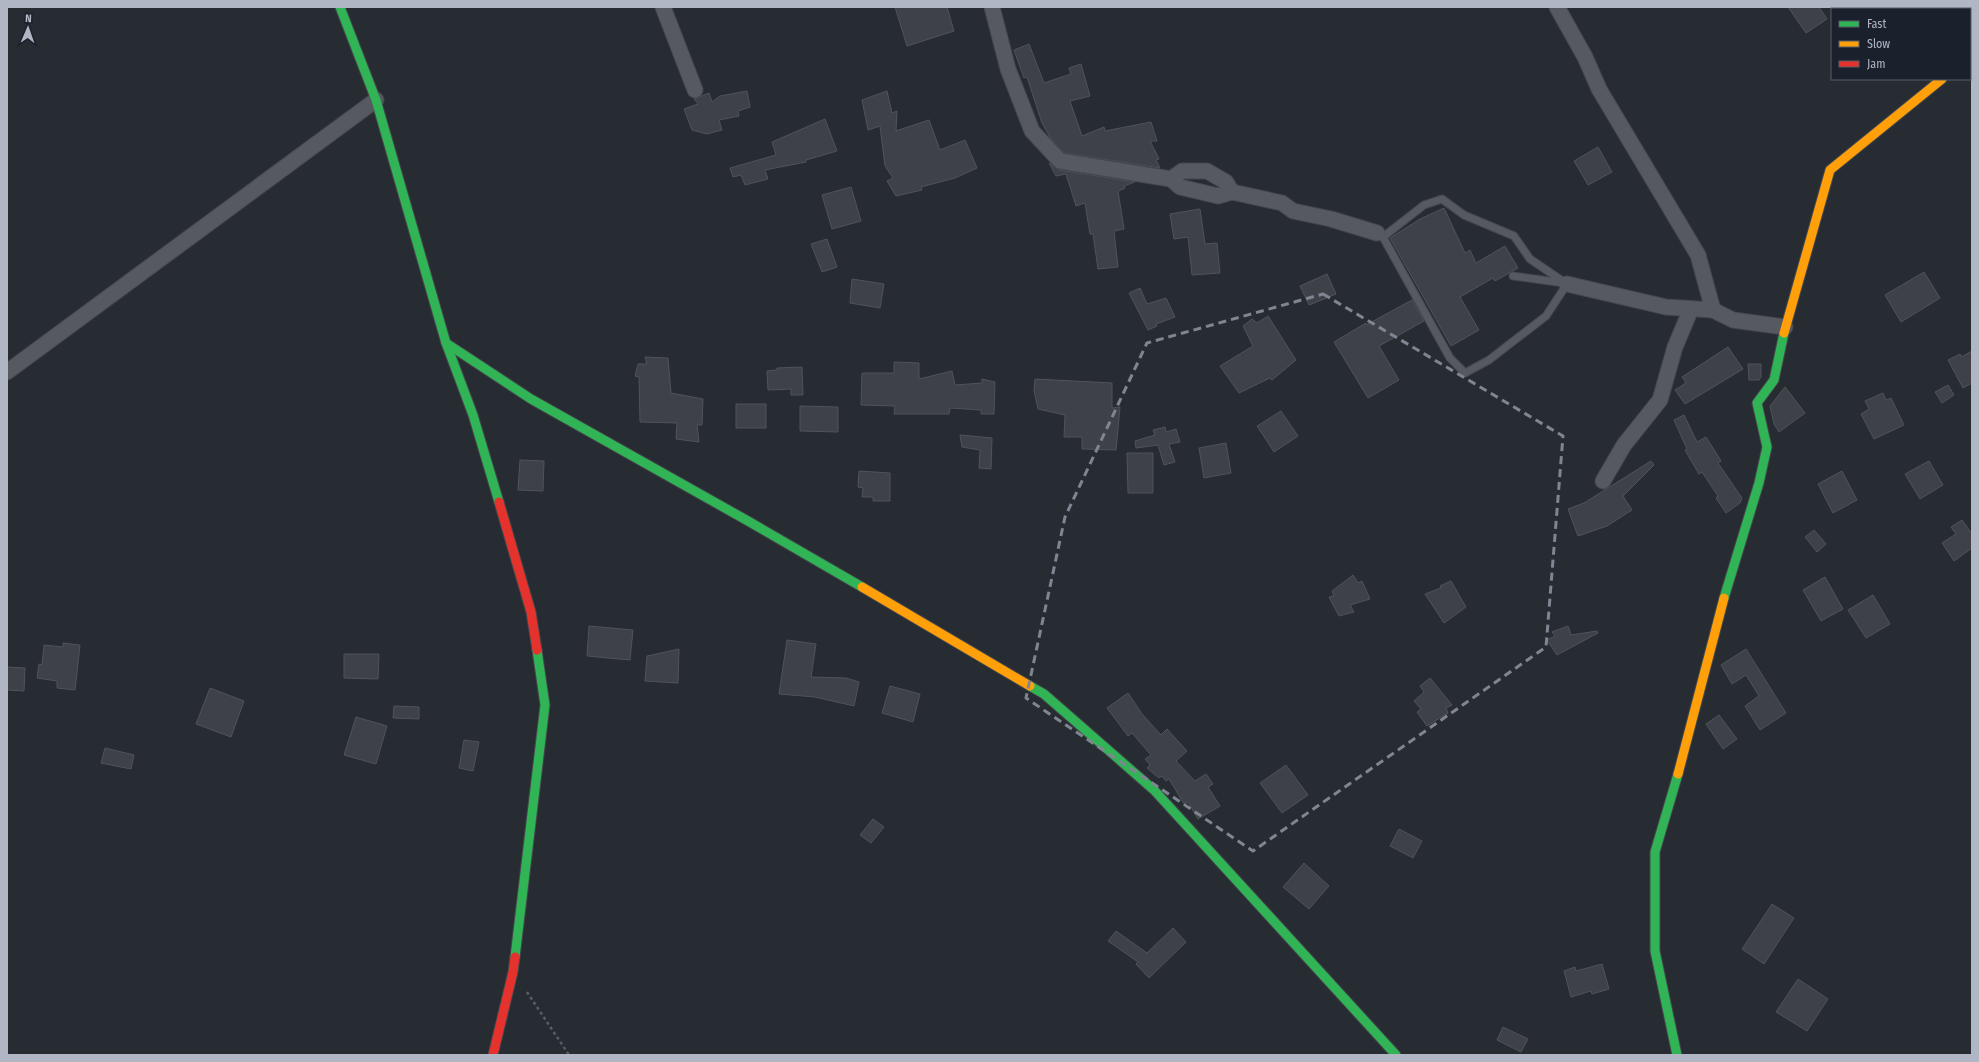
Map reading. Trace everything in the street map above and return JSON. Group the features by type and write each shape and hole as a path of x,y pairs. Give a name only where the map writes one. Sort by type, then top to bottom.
{"street":[{"path":"340,7 376,100 446,343 473,415 531,612 545,705 513,972 493,1055"},
{"path":"663,7 695,90"},
{"path":"992,7 1008,69 1032,132 1060,161 1171,179 1180,187 1218,196 1232,192 1282,203 1293,211 1331,220 1380,235"},
{"path":"1557,7 1585,57 1599,89 1698,255 1714,310"},
{"path":"1677,1055 1655,951 1655,852 1672,795 1721,608 1759,483 1767,446 1757,403 1774,380 1785,327 1830,170 1941,80"},
{"path":"7,372 376,100"},
{"path":"1171,179 1182,171 1207,171 1226,182 1232,192"},
{"path":"1566,284 1666,307 1714,310 1733,320 1785,327"},
{"path":"1603,481 1624,445 1660,400 1675,347 1691,309"},
{"path":"446,343 531,399 748,521 1044,694 1154,790 1396,1055"}],"lane":[{"path":"1442,199 1464,214 1514,236 1530,259 1566,284 1546,316 1489,360 1465,373 1450,358 1380,235 1424,205 1442,199"},
{"path":"1513,276 1566,284"}],"path":[{"path":"513,972 569,1055"}],"highlighted area":[{"path":"1323,294 1563,436 1546,647 1388,755 1253,851 1026,698 1065,517 1147,343"}],"building":[{"path":"895,7 947,7 954,31 907,46"},
{"path":"1788,7 1819,7 1827,19 1806,33"},
{"path":"1029,44 1044,83 1071,74 1069,68 1081,64 1090,96 1070,101 1082,136 1104,127 1105,131 1151,122 1157,141 1150,141 1159,159 1156,160 1160,168 1064,153 1051,139 1042,123 1027,77 1024,78 1014,50"},
{"path":"747,91 750,107 738,111 739,116 719,120 722,130 707,134 692,130 684,109 698,104 694,99 709,93 712,102 720,96"},
{"path":"887,91 892,113 897,111 896,131 929,120 940,150 965,140 977,168 955,178 921,187 922,190 896,196 887,181 893,178 885,166 880,126 868,130 862,100"},
{"path":"825,119 837,151 806,160 806,162 765,170 768,179 745,185 741,175 733,177 730,168 776,155 772,142"},
{"path":"1598,147 1612,172 1588,185 1574,161"},
{"path":"1049,163 1059,170 1135,182 1124,186 1125,188 1118,191 1124,229 1114,231 1118,267 1098,269 1093,234 1090,234 1085,203 1076,206 1066,174 1056,176"},
{"path":"851,187 861,221 832,229 822,195"},
{"path":"1444,208 1465,253 1470,250 1476,263 1505,246 1518,268 1495,281 1493,278 1460,297 1479,330 1451,346 1390,238 1420,219"},
{"path":"1200,209 1205,244 1217,243 1220,273 1192,275 1188,237 1174,239 1170,214"},
{"path":"827,239 837,267 822,272 811,244"},
{"path":"1924,272 1940,298 1901,322 1885,295"},
{"path":"1327,274 1336,294 1309,305 1300,286"},
{"path":"852,279 884,284 880,308 850,303"},
{"path":"1140,288 1147,304 1166,298 1175,317 1156,324 1157,326 1148,330 1129,293"},
{"path":"1412,300 1424,321 1379,346 1399,380 1368,398 1334,342 1366,323 1366,325"},
{"path":"1268,316 1296,360 1272,380 1270,378 1239,393 1220,366 1253,346 1243,326 1252,319 1257,323"},
{"path":"1728,347 1743,369 1685,404 1675,390 1686,383 1682,377"},
{"path":"1972,351 1972,383 1963,388 1948,360 1960,354 1961,357"},
{"path":"645,357 668,358 671,393 703,399 702,425 697,425 699,442 676,439 677,423 640,422 639,377 635,376 638,364 647,364"},
{"path":"894,362 919,363 919,379 952,371 955,385 982,383 982,379 995,382 994,414 981,414 981,410 950,408 949,414 894,414 895,406 861,405 862,373 894,373"},
{"path":"1748,364 1761,364 1761,377 1759,380 1749,380"},
{"path":"802,367 803,395 791,395 791,389 768,390 767,371 777,370 777,368"},
{"path":"1035,379 1112,383 1112,408 1120,407 1116,450 1082,449 1082,437 1064,437 1065,415 1038,409 1034,390"},
{"path":"1948,385 1954,395 1942,403 1935,392"},
{"path":"1785,387 1805,413 1779,432 1774,424 1770,406"},
{"path":"1883,393 1886,400 1891,398 1904,425 1874,439 1861,414 1869,409 1865,401"},
{"path":"736,404 766,404 766,428 736,428"},
{"path":"800,406 838,407 838,432 800,431"},
{"path":"1281,411 1298,436 1274,452 1257,426"},
{"path":"1684,415 1697,442 1706,437 1721,461 1718,463 1742,498 1740,503 1726,513 1716,498 1718,496 1702,472 1699,474 1685,450 1687,449 1674,420"},
{"path":"1165,427 1166,432 1176,429 1180,442 1169,444 1175,462 1164,465 1158,445 1136,448 1135,441 1155,435 1153,430"},
{"path":"960,435 992,438 991,469 979,468 980,450 962,447"},
{"path":"1226,443 1231,473 1204,478 1199,448"},
{"path":"1127,453 1153,453 1153,493 1128,493"},
{"path":"520,460 544,461 543,491 518,490"},
{"path":"1651,461 1654,465 1623,496 1632,510 1607,526 1578,536 1568,509 1584,503"},
{"path":"1929,461 1943,485 1920,499 1905,474"},
{"path":"859,471 890,473 890,501 873,501 873,497 862,497 863,488 858,487"},
{"path":"1842,471 1857,500 1833,513 1818,484"},
{"path":"1962,520 1972,534 1972,548 1954,561 1942,543 1956,534 1951,527"},
{"path":"1814,530 1826,544 1817,552 1805,537"},
{"path":"1353,575 1358,583 1362,581 1370,599 1350,605 1354,612 1339,616 1329,597 1334,596 1332,591"},
{"path":"1825,577 1843,609 1821,621 1803,590"},
{"path":"1451,581 1466,607 1444,623 1425,594 1441,588 1440,586"},
{"path":"1873,595 1890,624 1866,638 1848,610"},
{"path":"589,626 633,630 630,660 587,656"},
{"path":"1568,626 1571,635 1597,631 1598,633 1557,655 1547,640 1555,636 1552,632"},
{"path":"787,640 816,644 811,677 846,678 859,682 854,706 815,697 779,694"},
{"path":"63,643 80,645 75,690 57,688 57,681 37,678 39,664 42,665 44,645 63,647"},
{"path":"679,649 678,683 645,681 647,656"},
{"path":"1746,649 1786,713 1760,730 1745,706 1759,696 1746,675 1732,684 1721,665"},
{"path":"344,654 379,654 378,679 344,678"},
{"path":"7,667 25,668 24,691 7,690"},
{"path":"1430,678 1452,705 1446,708 1448,713 1427,726 1417,712 1421,709 1414,701 1424,692 1420,686"},
{"path":"890,686 920,694 913,722 882,713"},
{"path":"210,688 244,701 231,737 196,724"},
{"path":"1128,693 1142,714 1161,735 1167,729 1187,751 1176,761 1195,781 1206,774 1213,784 1208,787 1220,806 1198,819 1188,802 1184,804 1169,779 1166,781 1162,776 1159,778 1147,768 1150,765 1145,759 1151,755 1132,733 1128,736 1107,708"},
{"path":"394,706 419,707 419,719 393,718"},
{"path":"1719,715 1737,739 1723,749 1706,724"},
{"path":"356,717 387,726 376,764 344,755"},
{"path":"464,740 479,742 473,771 459,768"},
{"path":"105,748 134,755 131,769 101,763"},
{"path":"1286,765 1308,795 1282,813 1260,783"},
{"path":"873,819 884,827 871,843 860,835"},
{"path":"1399,829 1422,841 1413,858 1390,846"},
{"path":"1304,863 1329,886 1309,909 1283,887"},
{"path":"1772,904 1794,918 1764,964 1742,949"},
{"path":"1173,928 1186,942 1149,978 1136,964 1138,962 1108,941 1116,931 1147,953"},
{"path":"1602,964 1609,989 1592,994 1591,991 1571,997 1564,971 1575,967 1576,971"},
{"path":"1798,979 1828,999 1807,1031 1776,1012"},
{"path":"1503,1027 1528,1039 1521,1052 1497,1040"}],"traffic: fast":[{"path":"340,7 376,100 446,343 473,415 499,502"},
{"path":"1724,598 1759,483 1767,447 1757,403 1774,380 1784,333"},
{"path":"446,343 531,399 862,587"},
{"path":"515,957 545,705 537,650"},
{"path":"1030,686 1044,694 1154,790 1396,1055"},
{"path":"1677,1055 1655,951 1655,852 1678,774"}],"traffic: slow":[{"path":"1784,333 1830,170 1941,80"},
{"path":"862,587 1030,686"},
{"path":"1678,774 1724,598"}],"traffic: jam":[{"path":"499,502 531,612 537,650"},
{"path":"493,1055 513,972 515,957"}]}
